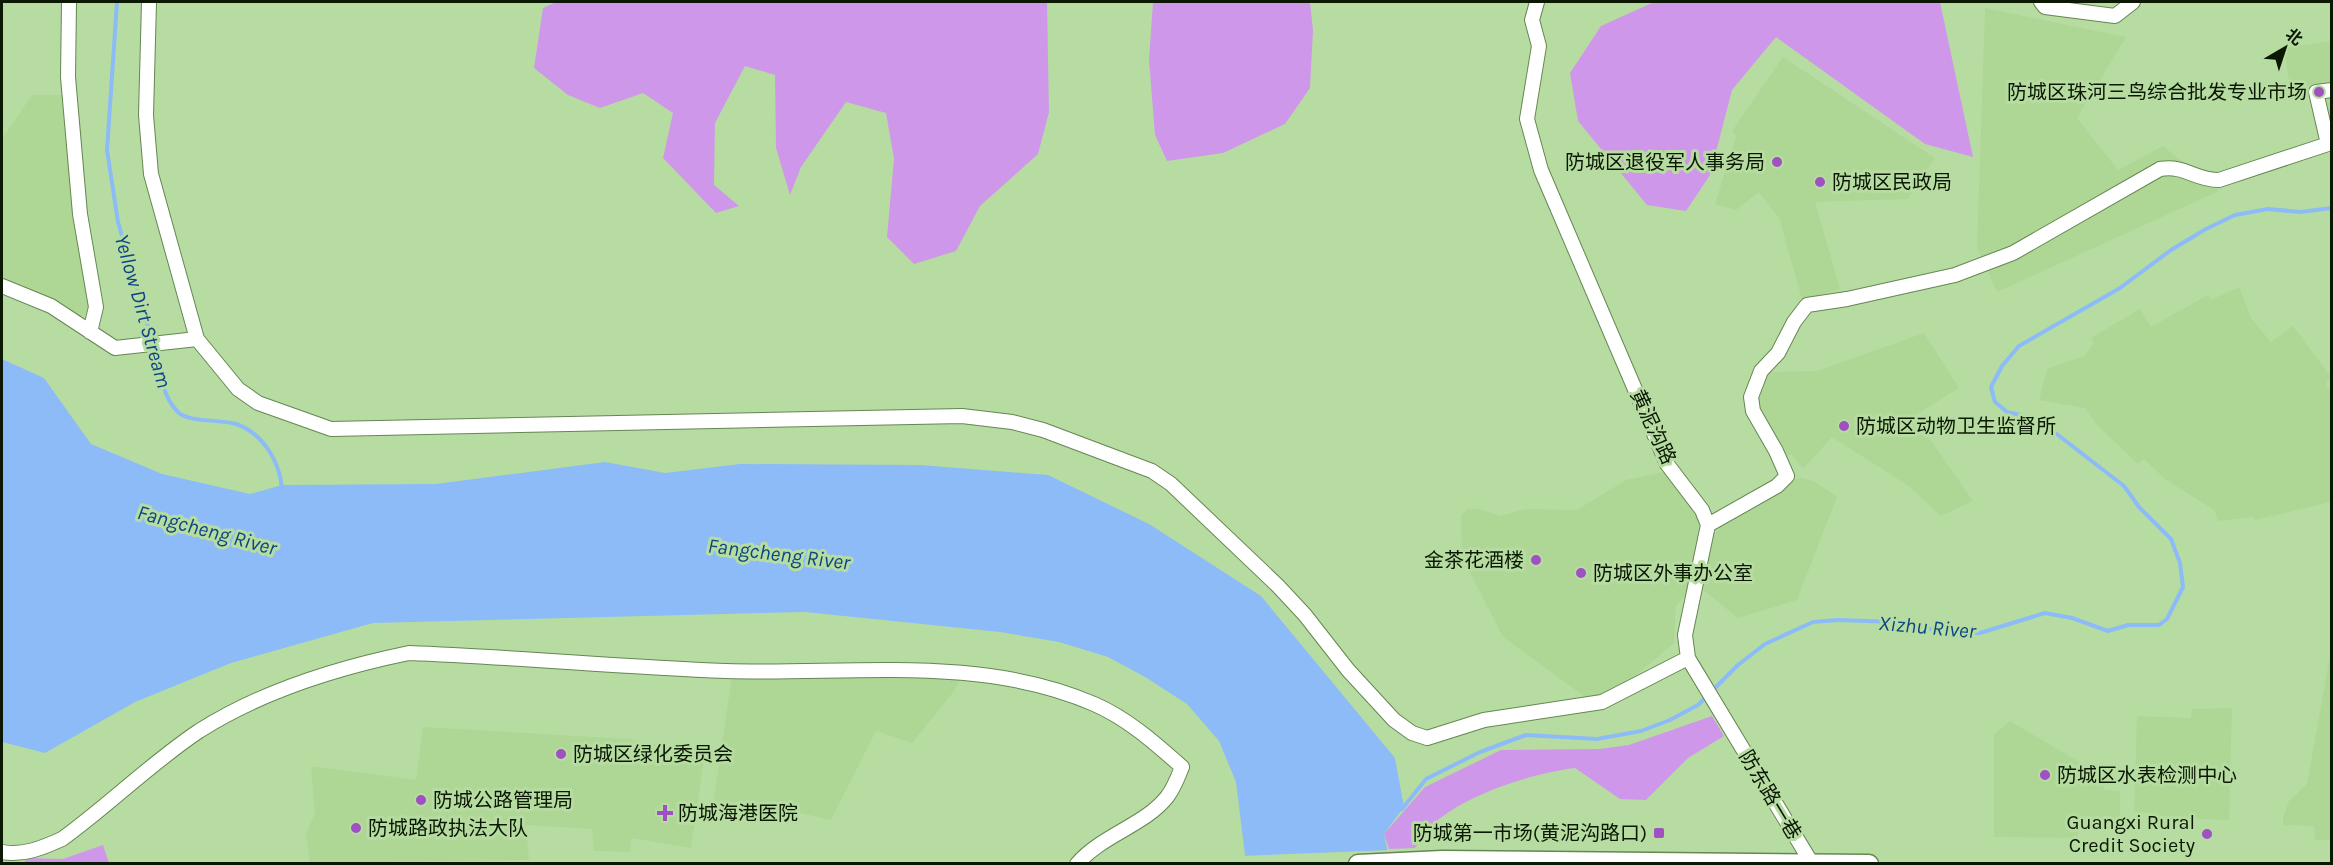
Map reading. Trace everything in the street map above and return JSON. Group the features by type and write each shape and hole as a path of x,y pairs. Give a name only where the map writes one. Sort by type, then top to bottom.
{"main road":[{"path":"1358,864 1422,861 1869,864"}],"street":[{"path":"69,2 69,77 79,203 96,307 90,332"},
{"path":"148,2 146,115 151,174 196,339 237,389 258,403 331,429 962,416 1012,422 1043,430 1152,471 1171,484 1305,615 1348,670 1394,720 1412,733 1427,738 1484,720 1602,702 1688,658 1685,635 1708,525 1777,486 1787,476 1776,451 1753,411 1751,397 1761,371 1778,353 1794,322 1807,305 1847,299 1955,275 2013,253 2160,168 2175,166 2206,180 2219,180 2328,144 2316,92 2331,90"},
{"name":"黄泥沟路","path":"1537,2 1532,20 1539,46 1527,119 1541,170 1667,464 1702,510 1708,525"},
{"path":"2041,2 2045,7 2115,16 2133,2"},
{"path":"2,286 51,306 115,348 196,339"},
{"path":"2,852 12,854 38,850 62,839 198,732 238,708 360,663 409,652 726,671 975,673 1018,679 1102,708 1143,734 1182,767 1167,797 1151,811 1091,848 1077,864"},
{"name":"防东路一巷","path":"1688,658 1811,862"}],"shaded area":[{"path":"556,2 1047,2 1049,112 1038,154 980,206 956,251 914,264 887,237 894,159 886,113 846,102 801,167 790,195 776,148 775,75 745,66 715,123 714,185 739,206 716,213 663,158 673,113 643,93 600,108 568,95 534,68 543,8"},
{"path":"1153,2 1310,2 1313,30 1310,88 1285,124 1223,153 1167,161 1155,135 1149,60"},
{"path":"1654,2 1940,2 1973,157 1925,144 1776,37 1732,90 1710,175 1686,211 1647,205 1578,121 1570,73 1601,26"},
{"path":"1985,8 2126,37 2077,118 2118,170 2163,146 2219,191 1997,292 1977,248"},
{"name":"防城区珠河三鸟综合批发专业市场","path":"2331,41 2331,129 2326,102 2289,81 2284,48"},
{"name":"防城区民政局","path":"1783,57 1935,158 1908,199 1815,202 1840,289 1802,300 1780,220 1759,192 1736,210 1715,204 1736,137 1732,131"},
{"path":"32,95 63,95 68,163 90,311 78,318 2,281 2,139"},
{"path":"2239,287 2251,318 2271,342 2293,326 2331,377 2325,385 2331,391 2331,502 2255,520 2254,517 2218,521 2214,510 2165,479 2144,459 2138,464 2096,424 2085,408 2039,400 2047,369 2084,356 2094,343 2091,338 2140,309 2151,327 2208,295 2211,300"},
{"name":"防城区动物卫生监督所","path":"1924,333 1959,388 1914,416 1973,501 1941,516 1910,487 1832,437 1803,469 1791,454 1784,460 1759,412 1757,390 1764,372 1817,371"},
{"name":"防城区外事办公室","path":"1665,472 1699,521 1691,589 1676,606 1674,643 1626,684 1588,699 1503,637 1462,557 1461,516 1467,509 1480,509 1500,516 1525,509 1577,510 1626,480"},
{"path":"1802,478 1814,481 1837,497 1797,600 1738,618 1698,586 1707,544 1722,525 1747,507 1786,481"},
{"path":"2331,650 2331,840 2315,840 2314,826 2283,825 2283,818 2289,801 2307,784"},
{"path":"732,676 961,678 954,691 912,743 876,731 831,820 782,809 778,814 713,805"},
{"path":"2232,708 2229,820 2151,818 2150,813 2134,812 2137,716 2191,718 2192,709"},
{"path":"1712,716 1724,736 1688,758 1646,800 1620,799 1575,768 1557,771 1519,780 1480,795 1446,814 1432,825 1415,848 1389,849 1384,834 1425,787 1501,750 1600,749 1629,745"},
{"name":"防城区水表检测中心","path":"2010,721 2081,763 2101,780 2105,790 2120,791 2120,827 2078,827 2078,838 1994,837 1994,734"},
{"path":"423,727 629,739 705,753 691,848 631,838 630,852 594,851 592,829 526,825 529,860 310,863 306,834 315,813 311,766 416,780"},
{"path":"103,845 109,863 24,863 27,858 63,859"}],"water":[{"name":"Fangcheng River","path":"2,359 44,378 91,444 162,474 250,494 282,485 436,484 605,462 665,473 740,464 920,465 1048,475 1149,524 1261,596 1395,758 1404,807 1384,834 1390,863 1246,863 1236,782 1219,741 1187,704 1108,657 1059,642 1000,632 805,612 373,623 231,663 135,702 45,753 2,742"}],"pier":[{"path":"1390,850 1393,864 1243,864 1242,856"}],"waterway":[{"name":"Yellow Dirt Stream","path":"117,2 107,150 118,222 152,340"},
{"name":"Xizhu River","path":"1402,809 1426,779 1480,752 1526,735 1597,739 1641,731 1670,720 1698,705 1738,665 1765,644 1813,622 1838,620 1894,622 1956,634 1980,633 2045,613 2072,618 2108,631 2128,625 2159,625 2167,619 2183,587 2180,563 2171,539 2139,507 2124,486 2058,435 2025,416 2007,412 1995,402 1991,387 2002,366 2019,346 2120,288 2171,250 2206,229 2235,215 2268,209 2300,212 2332,208"},
{"name":"Yellow Dirt Stream","path":"154,347 165,390 178,412 190,418 230,422 246,428 262,441 274,459 282,489"}],"place":[{"name":"防城区珠河三鸟综合批发专业市场","path":"2319,92"},
{"name":"防城区退役军人事务局","path":"1777,162"},
{"name":"防城区民政局","path":"1820,182"},
{"name":"防城区动物卫生监督所","path":"1844,426"},
{"name":"金茶花酒楼","path":"1536,560"},
{"name":"防城区外事办公室","path":"1581,573"},
{"name":"防城区绿化委员会","path":"561,754"},
{"name":"防城区水表检测中心","path":"2045,775"},
{"name":"防城公路管理局","path":"421,800"},
{"name":"防城海港医院","path":"665,813"},
{"name":"防城路政执法大队","path":"356,828"},
{"name":"防城第一市场(黄泥沟路口)","path":"1659,833"},
{"name":"Guangxi Rural Credit Society","path":"2207,834"}]}
